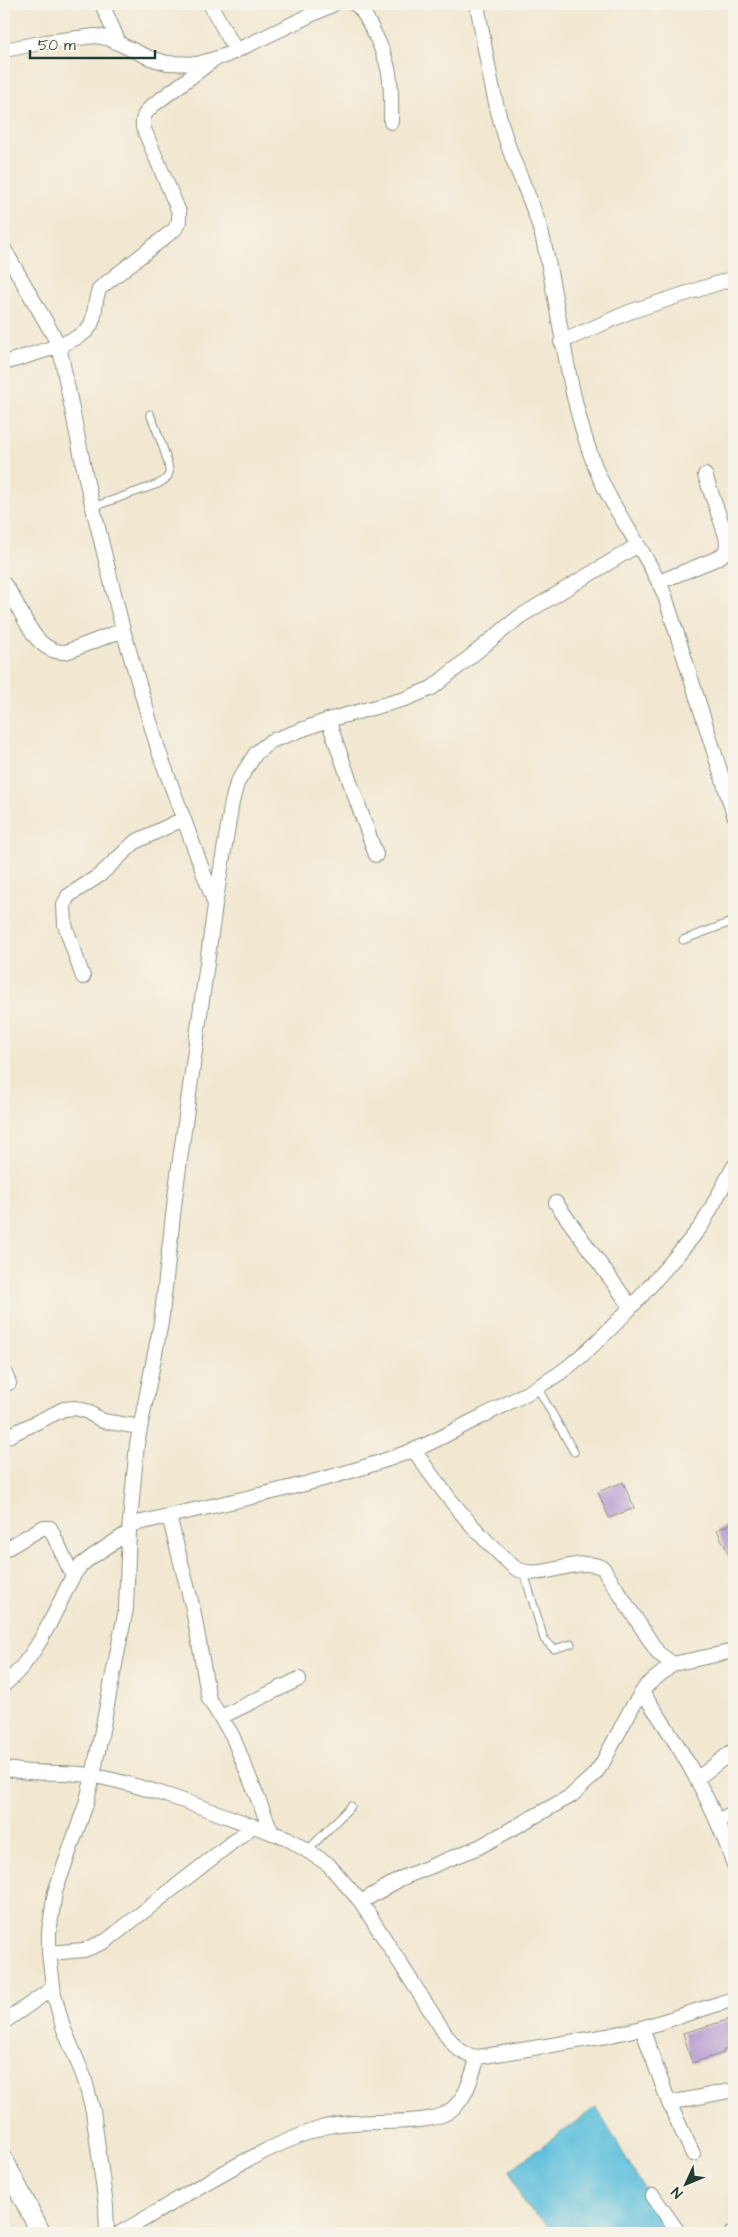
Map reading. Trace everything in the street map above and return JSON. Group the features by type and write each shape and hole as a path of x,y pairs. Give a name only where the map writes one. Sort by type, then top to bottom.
{"main road":[{"path":"4,2161 41,2233"}],"street":[{"path":"102,4 119,43"},
{"path":"210,4 236,51"},
{"path":"4,50 46,42 95,36 107,38 167,64 198,64 212,61 236,51 334,4"},
{"path":"355,4 365,15 386,59 392,82 391,122"},
{"path":"477,4 501,122 542,237 561,342 588,448 606,489 659,582 674,618 734,815"},
{"path":"4,363 59,345 85,333 90,327 97,293 106,281 175,229 180,221 179,212 143,127 142,119 152,106 212,61"},
{"path":"4,249 59,345 68,396 123,630 146,710 215,905"},
{"path":"561,342 630,312 734,278"},
{"path":"659,582 718,558 724,554 728,546 705,475"},
{"path":"107,2233 106,2206 93,2111 84,2078 63,2028 53,1988 49,1953 51,1912 55,1892 86,1804 93,1776 126,1609 130,1529 140,1427 161,1322 176,1189 215,905 232,802 237,783 256,753 270,741 328,720 405,699 432,688 519,617 638,545"},
{"path":"4,584 18,604 23,618 34,635 58,652 66,652 123,630"},
{"path":"328,720 376,855"},
{"path":"83,977 65,926 64,905 68,896 104,871 135,842 183,819"},
{"path":"4,1685 16,1674 39,1644 73,1576 81,1565 130,1529 169,1516 267,1493 414,1450 537,1387 566,1368 605,1336 702,1225 734,1166"},
{"path":"556,1203 632,1307"},
{"path":"4,1438 64,1409 75,1408 86,1411 103,1421 140,1427"},
{"path":"414,1450 459,1510 504,1558 524,1573 544,1572 585,1564 595,1564 603,1568 658,1653 664,1660 673,1664"},
{"path":"169,1516 198,1633 209,1699 232,1735 272,1833"},
{"path":"4,1550 42,1528 50,1528 73,1576"},
{"path":"361,1902 402,1878 479,1847 571,1796 586,1783 602,1764 642,1692 673,1664 734,1651"},
{"path":"221,1717 299,1679"},
{"path":"642,1692 669,1729 698,1778 718,1821 734,1865"},
{"path":"698,1778 734,1750"},
{"path":"6,1772 93,1776 142,1788 287,1838 308,1850 328,1864 361,1902 412,1984 456,2048 467,2056 478,2057 607,2036 642,2028 734,1999"},
{"path":"718,1821 734,1812"},
{"path":"49,1953 84,1950 106,1941 253,1826"},
{"path":"4,2022 53,1988"},
{"path":"642,2028 669,2103 693,2154"},
{"path":"120,2233 242,2162 278,2144 307,2133 338,2124 406,2120 434,2117 446,2113 459,2104 466,2092 478,2057"},
{"path":"669,2103 734,2090"},
{"path":"653,2196 679,2233"}],"lane":[{"path":"93,506 150,487 165,480 169,474 168,464 150,414"},
{"path":"683,940 734,921"},
{"path":"537,1387 574,1452"},
{"path":"524,1573 544,1639 554,1650 572,1644"},
{"path":"308,1850 351,1806"}],"water":[{"path":"596,2107 670,2233 557,2233 524,2204 510,2170"}],"building":[{"path":"623,1482 634,1508 609,1518 598,1492"},
{"path":"734,1522 734,1548 730,1550 729,1555 717,1530"},
{"path":"731,2019 734,2031 734,2047 723,2051 724,2053 692,2063 683,2033"}]}
